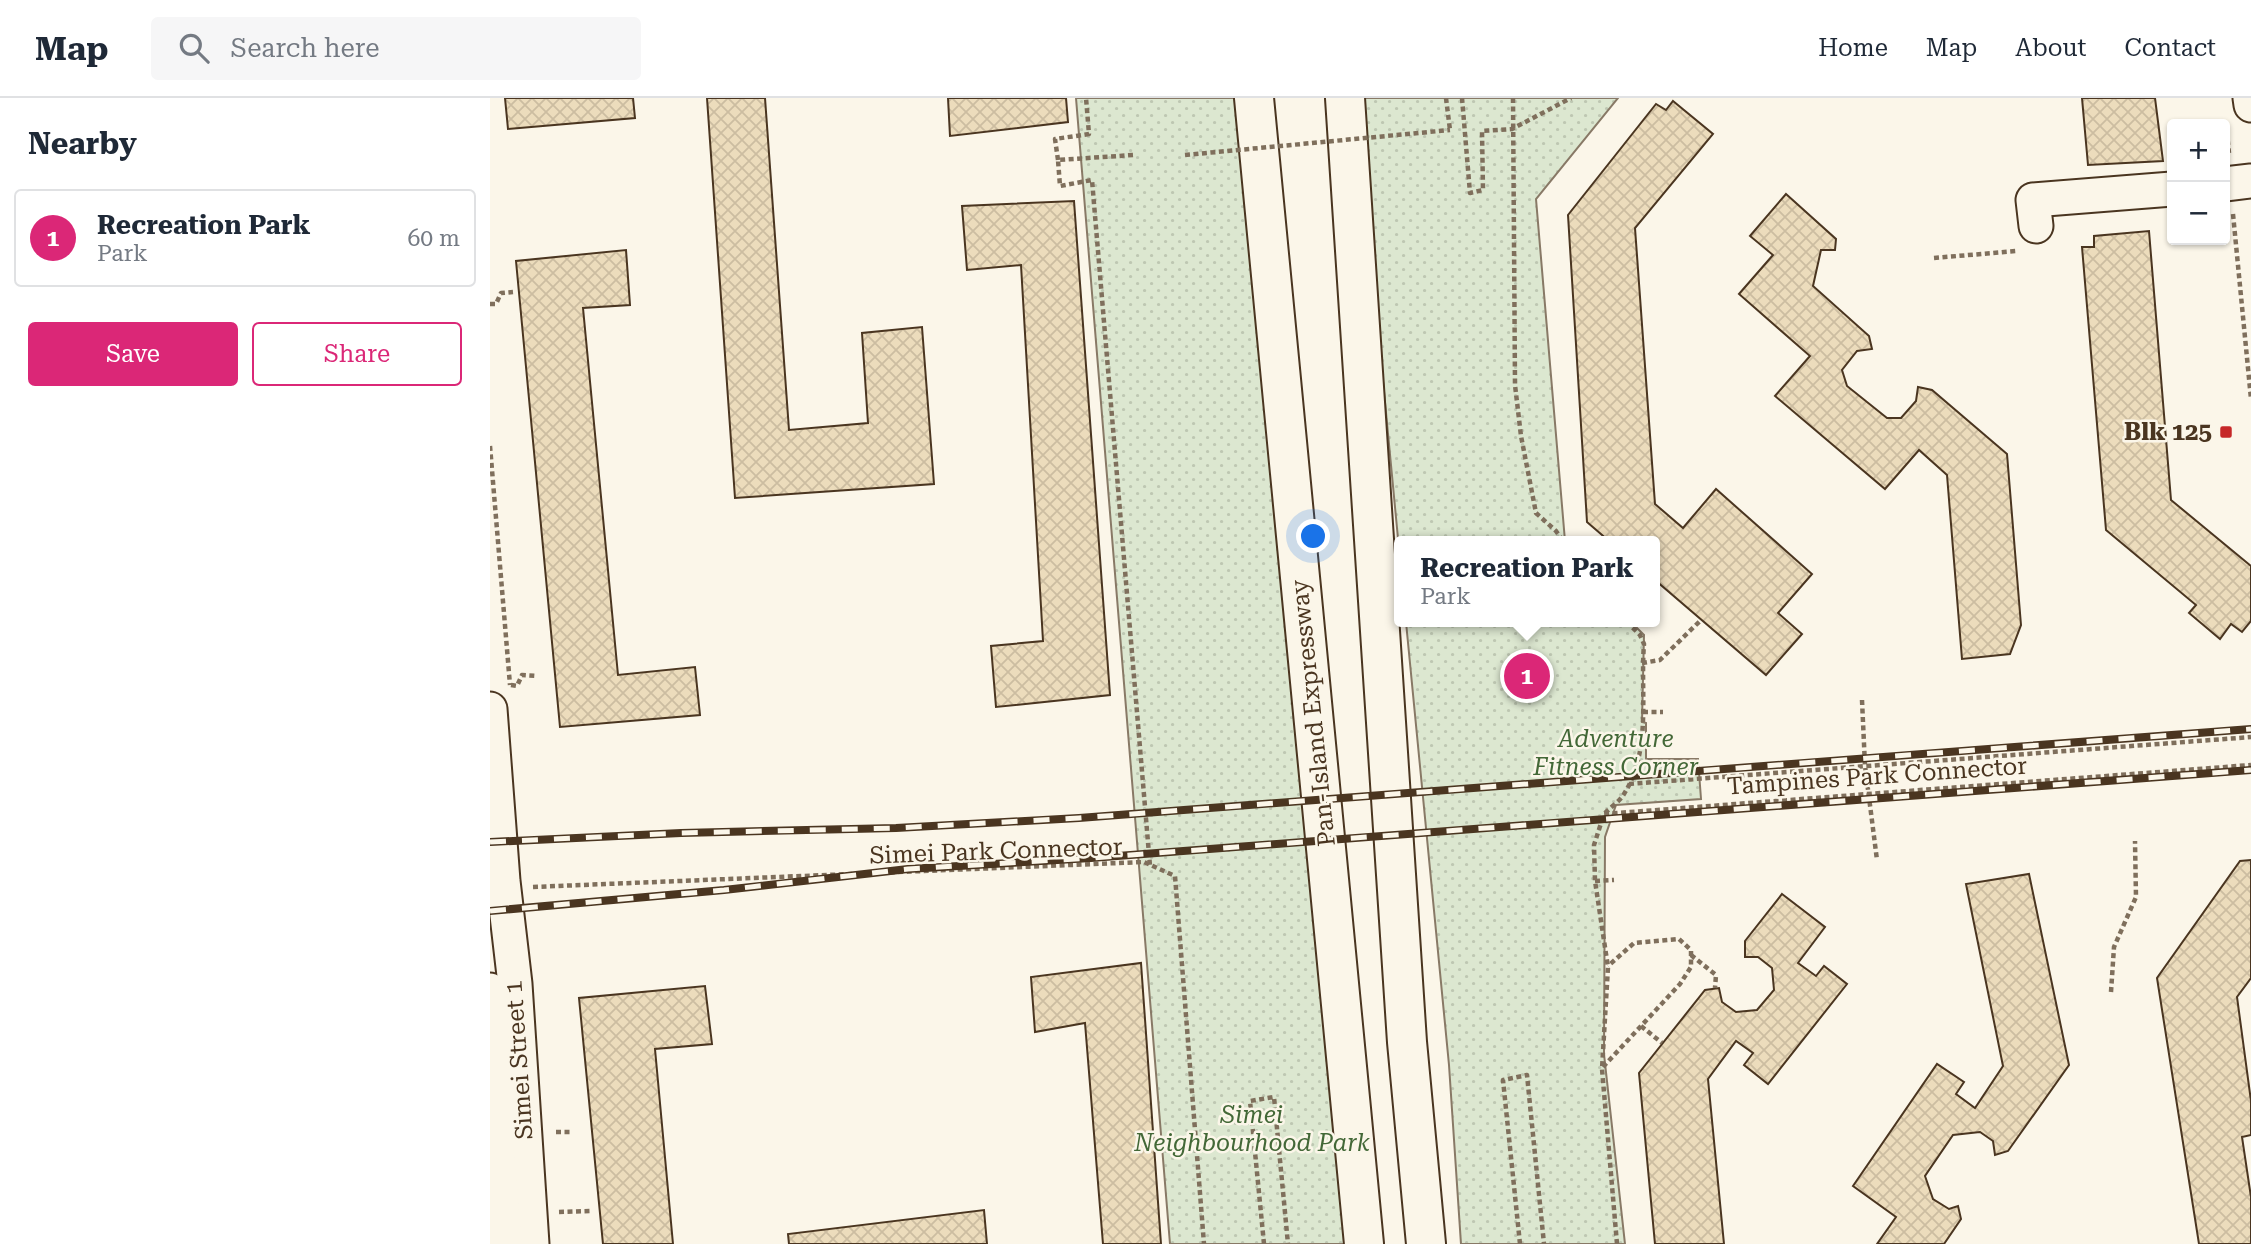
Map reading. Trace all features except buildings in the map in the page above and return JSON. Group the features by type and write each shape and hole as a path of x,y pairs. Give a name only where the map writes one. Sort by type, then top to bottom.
{"highway":[{"name":"Pan-Island Expressway","path":"1254,98 1364,1244"},
{"path":"1345,98 1406,1028 1426,1244"}],"street":[{"path":"2031,225 2167,190"},
{"name":"Simei Street 1","path":"500,697 504,890 514,984 532,1244"},
{"name":"Simei Street 1","path":"490,990 496,1135 505,1244"}],"path":[{"path":"1086,98 1089,134 1055,139 1060,186 1092,180 1150,866"},
{"path":"1185,155 1450,130 1446,98"},
{"path":"1462,98 1470,192 1483,190 1482,131 1512,129 1571,98"},
{"path":"1513,98 1515,385 1521,436 1536,513 1560,536"},
{"path":"2242,104 2235,183 2251,399"},
{"path":"1058,160 1133,155"},
{"path":"1934,258 2031,225"},
{"path":"490,304 496,304 501,293 513,292"},
{"path":"1642,663 1660,660 1701,620"},
{"path":"1617,1244 1602,1069 1608,967 1595,881 1594,845 1604,814 1623,797 1629,785 1640,750 1644,644 1632,627"},
{"path":"500,697 517,686 522,675 537,676"},
{"path":"1863,700 1865,766 1877,860"},
{"path":"1643,712 1662,712"},
{"path":"1629,785 2251,737"},
{"name":"Tampines Park Connector","path":"1604,814 2251,765"},
{"path":"2111,992 2113,947 2136,897 2135,841"},
{"name":"Simei Park Connector","path":"504,890 519,887 1144,863 1175,876 1203,1244"},
{"path":"1595,881 1614,880"},
{"path":"1602,1069 1681,984 1691,967 1690,950 1679,939 1634,943 1608,967"},
{"path":"1690,954 1716,975 1715,988"},
{"path":"1641,1026 1662,1043"},
{"path":"1520,1244 1503,1080 1527,1075 1544,1244"},
{"path":"1264,1244 1250,1101 1274,1097 1288,1244"},
{"path":"552,1132 570,1132"},
{"path":"558,1212 590,1212"}],"green space":[{"name":"Simei Neighbourhood Park","path":"1076,98 1249,98 1355,1244 1170,1244"},
{"path":"1356,98 1618,98 1536,199 1565,536 1398,536"},
{"name":"Adventure Fitness Corner","path":"1406,627 1636,627 1644,635 1642,722 1646,723 1646,759 1698,759 1701,799 1616,805 1605,837 1604,1054 1625,1244 1461,1244 1449,1065"}],"railway":[{"path":"490,842 681,833 896,828 1079,818 2251,729"},
{"path":"490,911 724,890 908,869 1091,858 2251,770"}],"place":[{"name":"Blk 125","path":"2226,432"},
{"name":"Recreation Park","path":"1527,676"}]}
